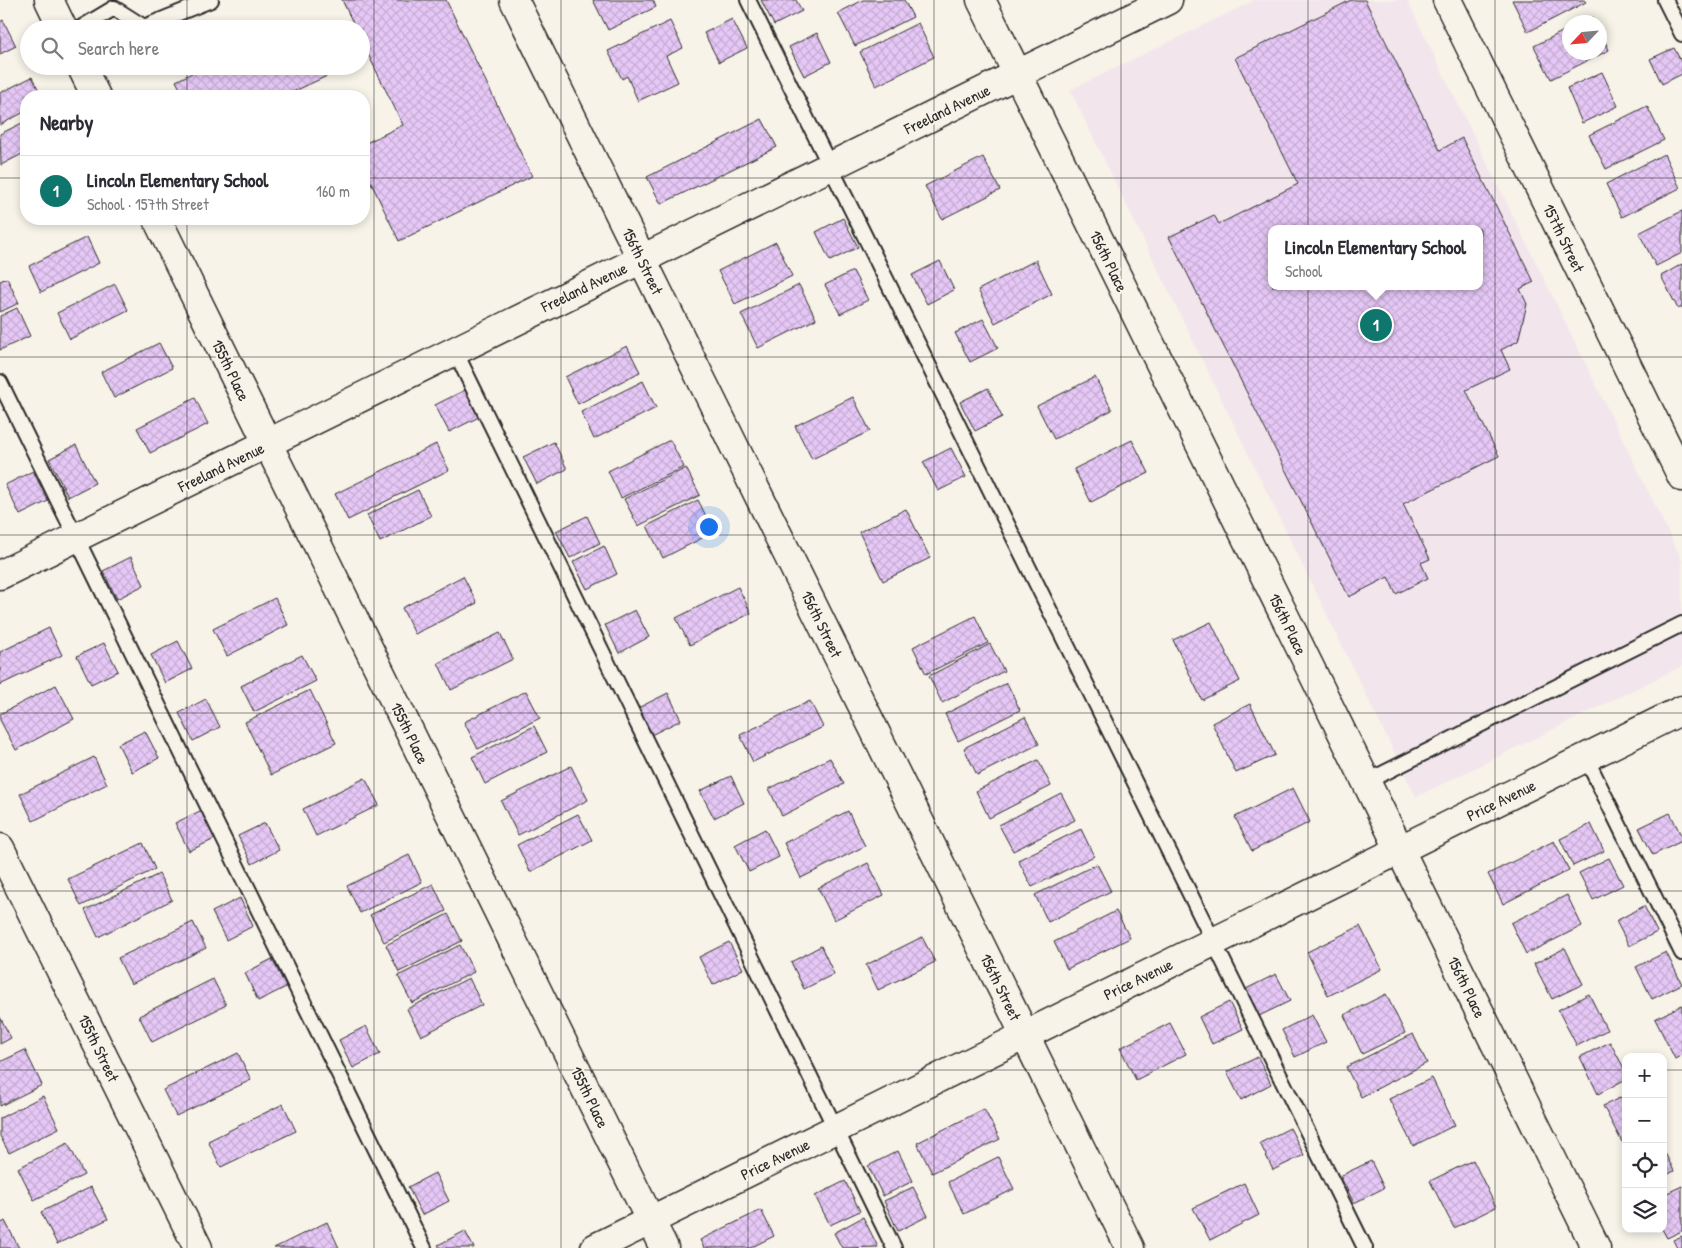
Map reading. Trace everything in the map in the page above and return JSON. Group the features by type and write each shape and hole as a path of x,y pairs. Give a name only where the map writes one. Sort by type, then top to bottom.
{"street":[{"path":"49,0 59,20"},
{"name":"156th Street","path":"514,0 1130,1248"},
{"name":"156th Place","path":"981,0 1596,1248"},
{"name":"Freeland Avenue","path":"0,575 1168,0"},
{"name":"157th Street","path":"1447,0 1682,476"},
{"path":"86,75 93,90"},
{"name":"155th Place","path":"160,225 664,1248"},
{"name":"Price Avenue","path":"595,1248 1682,710"},
{"name":"155th Street","path":"0,848 198,1248"}],"lane":[{"path":"161,20 211,0"},
{"path":"748,0 1366,1248"},
{"path":"1665,0 1682,34"},
{"path":"92,20 114,4 135,20"},
{"path":"455,351 894,1248"},
{"path":"0,382 424,1248"},
{"path":"1366,782 1682,624"},
{"path":"1586,758 1682,953"}],"shaded area":[{"path":"1255,0 1407,0 1682,560 1682,666 1416,797 1070,90"}],"building":[{"path":"342,0 446,0 532,176 399,241 370,181 370,141 403,125 370,58 370,20 352,20"},
{"path":"593,0 653,0 656,7 608,30"},
{"path":"761,0 796,0 802,11 774,25"},
{"path":"863,0 904,0 913,17 855,46 838,13"},
{"path":"1351,0 1365,0 1440,150 1462,138 1534,282 1520,289 1527,304 1518,341 1501,350 1510,369 1466,390 1499,456 1403,504 1430,559 1421,563 1428,578 1396,594 1388,577 1349,597 1169,237 1214,215 1219,224 1298,184 1235,58"},
{"path":"1512,0 1584,0 1586,2 1528,32"},
{"path":"732,19 747,48 719,62 704,33"},
{"path":"3,20 16,46 0,54 0,22"},
{"path":"670,21 683,48 666,56 678,82 638,101 627,76 622,79 608,51"},
{"path":"918,23 934,57 876,86 860,52"},
{"path":"1562,32 1562,60 1589,60 1551,79 1534,46"},
{"path":"817,33 831,62 804,76 789,47"},
{"path":"1674,48 1682,63 1682,74 1662,84 1650,59"},
{"path":"1602,72 1618,106 1582,123 1567,88"},
{"path":"188,75 327,76 297,90 181,90 176,81"},
{"path":"32,77 39,90 20,90 20,114 0,125 0,93"},
{"path":"1647,106 1664,140 1606,169 1589,135"},
{"path":"762,119 777,147 661,204 647,177"},
{"path":"20,124 20,155 1,165 0,134"},
{"path":"1664,154 1680,188 1622,217 1606,184"},
{"path":"983,157 1000,190 942,219 925,186"},
{"path":"1682,211 1682,253 1656,266 1639,233"},
{"path":"843,218 858,247 830,261 816,232"},
{"path":"87,237 99,263 41,292 29,266"},
{"path":"776,242 792,276 735,304 718,271"},
{"path":"1036,260 1052,294 995,323 978,290"},
{"path":"940,261 954,290 927,304 912,275"},
{"path":"1682,264 1682,307 1678,309 1661,276"},
{"path":"853,271 868,300 840,314 825,285"},
{"path":"7,278 19,303 0,312 0,281"},
{"path":"115,284 128,310 70,339 57,313"},
{"path":"799,285 816,319 758,348 741,314"},
{"path":"17,308 30,336 0,350 0,316"},
{"path":"983,319 998,348 970,362 955,333"},
{"path":"159,343 172,368 114,398 101,372"},
{"path":"627,346 640,372 578,404 565,377"},
{"path":"1095,377 1112,410 1054,439 1037,406"},
{"path":"643,381 656,408 594,439 581,412"},
{"path":"988,388 1002,417 975,431 960,402"},
{"path":"465,390 479,417 449,432 435,405"},
{"path":"853,397 870,431 812,459 795,426"},
{"path":"195,398 208,424 150,453 137,428"},
{"path":"670,440 684,467 621,498 608,471"},
{"path":"1132,440 1149,473 1091,502 1074,469"},
{"path":"554,442 567,469 537,484 523,457"},
{"path":"436,444 449,470 348,520 335,494"},
{"path":"76,445 95,483 68,497 49,459"},
{"path":"951,448 966,477 938,491 923,462"},
{"path":"686,468 700,495 638,526 624,499"},
{"path":"33,471 48,501 20,515 5,485"},
{"path":"418,490 431,516 380,542 367,515"},
{"path":"698,500 714,532 663,558 647,526"},
{"path":"906,509 930,558 883,581 859,532"},
{"path":"587,516 600,543 570,558 556,531"},
{"path":"604,546 617,574 587,589 573,562"},
{"path":"131,557 144,585 117,599 103,571"},
{"path":"463,576 477,603 415,634 402,608"},
{"path":"738,587 751,613 690,645 676,618"},
{"path":"275,598 288,625 227,656 213,629"},
{"path":"635,610 649,637 619,653 605,625"},
{"path":"975,616 988,643 926,674 913,647"},
{"path":"1211,622 1240,681 1202,700 1173,640"},
{"path":"49,628 62,655 0,685 0,652"},
{"path":"500,633 513,659 451,690 438,663"},
{"path":"178,641 192,669 165,683 151,655"},
{"path":"104,643 118,671 91,684 77,656"},
{"path":"990,644 1004,671 942,703 929,676"},
{"path":"302,655 316,681 254,712 241,686"},
{"path":"1007,683 1020,710 958,741 945,714"},
{"path":"56,685 74,719 16,750 0,720 0,714"},
{"path":"310,690 336,743 271,775 245,722"},
{"path":"526,691 540,718 478,749 464,722"},
{"path":"668,693 681,720 651,735 638,708"},
{"path":"206,699 220,727 193,741 179,713"},
{"path":"810,701 823,727 753,762 740,735"},
{"path":"1250,704 1275,755 1236,773 1212,723"},
{"path":"1025,717 1039,744 977,775 964,748"},
{"path":"534,726 547,752 485,784 472,757"},
{"path":"145,731 159,758 132,772 118,744"},
{"path":"94,757 107,784 33,821 20,794"},
{"path":"830,758 844,784 782,816 769,789"},
{"path":"1038,760 1051,786 989,818 976,791"},
{"path":"571,766 588,800 518,835 501,801"},
{"path":"731,776 744,803 714,818 700,791"},
{"path":"365,778 379,805 316,836 303,809"},
{"path":"1293,788 1310,822 1252,851 1235,817"},
{"path":"1061,793 1075,820 1013,851 999,825"},
{"path":"202,810 217,838 189,851 175,823"},
{"path":"848,811 865,846 801,878 784,843"},
{"path":"1670,813 1682,837 1682,841 1653,855 1639,828"},
{"path":"578,814 592,840 530,872 517,845"},
{"path":"265,823 279,850 252,864 238,836"},
{"path":"1591,824 1604,851 1573,866 1560,839"},
{"path":"765,829 779,857 749,872 735,845"},
{"path":"1081,829 1094,856 1032,887 1018,860"},
{"path":"1554,841 1569,870 1503,904 1488,874"},
{"path":"143,843 155,869 81,906 68,879"},
{"path":"409,855 422,882 360,913 347,886"},
{"path":"1609,858 1623,885 1593,900 1579,873"},
{"path":"868,863 884,895 834,920 818,888"},
{"path":"1097,864 1111,891 1048,922 1035,895"},
{"path":"159,874 172,900 98,937 85,910"},
{"path":"433,884 446,911 384,942 370,915"},
{"path":"1567,895 1582,926 1526,954 1511,923"},
{"path":"240,898 253,926 226,940 212,912"},
{"path":"1644,906 1657,932 1629,946 1616,921"},
{"path":"1116,911 1130,938 1067,969 1054,942"},
{"path":"448,914 462,941 399,972 386,945"},
{"path":"193,922 206,948 131,984 118,958"},
{"path":"1360,926 1382,969 1328,996 1307,952"},
{"path":"922,937 935,962 878,990 866,965"},
{"path":"729,942 743,969 713,985 699,957"},
{"path":"460,945 474,972 412,1003 398,976"},
{"path":"821,946 834,974 804,989 791,962"},
{"path":"1565,948 1583,984 1552,999 1534,964"},
{"path":"1666,952 1682,984 1652,999 1636,967"},
{"path":"272,959 286,987 258,1001 245,973"},
{"path":"1276,974 1290,1001 1259,1016 1246,989"},
{"path":"469,978 482,1005 421,1036 407,1009"},
{"path":"213,979 226,1005 152,1042 139,1016"},
{"path":"1386,994 1405,1033 1362,1054 1344,1015"},
{"path":"1589,994 1607,1030 1577,1046 1558,1010"},
{"path":"1229,1002 1243,1029 1212,1044 1199,1017"},
{"path":"1682,1005 1682,1055 1675,1059 1655,1019"},
{"path":"1312,1015 1326,1042 1295,1057 1282,1030"},
{"path":"0,1017 11,1038 0,1044"},
{"path":"1170,1023 1186,1054 1136,1080 1120,1048"},
{"path":"366,1026 380,1054 353,1068 339,1040"},
{"path":"1413,1034 1427,1063 1361,1097 1346,1067"},
{"path":"1610,1042 1622,1064 1622,1081 1598,1094 1580,1057"},
{"path":"25,1050 42,1085 0,1106 0,1062"},
{"path":"238,1053 251,1080 176,1116 163,1090"},
{"path":"1258,1057 1271,1084 1241,1100 1227,1072"},
{"path":"1432,1078 1455,1125 1413,1146 1389,1099"},
{"path":"43,1096 59,1128 9,1153 0,1136 0,1118"},
{"path":"1622,1097 1622,1142 1603,1106"},
{"path":"283,1104 296,1131 221,1167 208,1141"},
{"path":"984,1109 1000,1139 932,1173 917,1143"},
{"path":"1290,1128 1304,1155 1273,1170 1260,1143"},
{"path":"68,1143 84,1175 34,1200 18,1168"},
{"path":"898,1151 913,1181 883,1196 868,1166"},
{"path":"998,1157 1014,1189 964,1214 948,1182"},
{"path":"1667,1157 1674,1171 1667,1175"},
{"path":"1473,1160 1496,1207 1454,1228 1430,1181"},
{"path":"1371,1161 1384,1188 1354,1203 1340,1176"},
{"path":"435,1173 449,1201 422,1215 408,1187"},
{"path":"845,1181 860,1211 830,1225 815,1196"},
{"path":"1244,1183 1259,1215 1210,1240 1193,1208"},
{"path":"1682,1186 1682,1231 1667,1238 1664,1233 1667,1233 1667,1193"},
{"path":"91,1187 108,1219 57,1244 41,1212"},
{"path":"913,1187 928,1216 898,1231 884,1201"},
{"path":"761,1210 774,1236 750,1248 704,1248 700,1240"},
{"path":"863,1217 878,1247 842,1248 834,1233"},
{"path":"5,1221 19,1248 0,1248 0,1224"},
{"path":"327,1222 339,1248 274,1248"},
{"path":"465,1231 474,1248 440,1248 438,1245"},
{"path":"1682,1236 1682,1248 1677,1248 1673,1240"}],"place":[{"name":"Lincoln Elementary School","path":"1376,325"}]}
